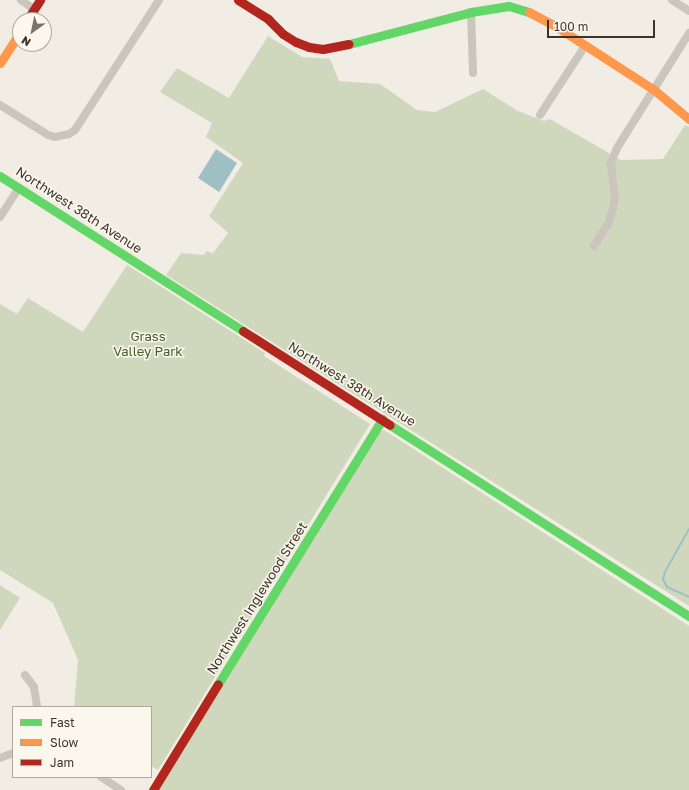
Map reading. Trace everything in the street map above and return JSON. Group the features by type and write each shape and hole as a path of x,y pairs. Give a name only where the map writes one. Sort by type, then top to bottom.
{"street":[{"path":"21,0 34,9"},
{"path":"32,12 40,0"},
{"path":"0,105 48,135 62,137 75,130 159,0"},
{"path":"238,0 268,19 283,34 296,42 309,47 324,49 472,12 509,6 530,12 654,89 689,119"},
{"path":"672,0 689,11"},
{"path":"472,12 473,73"},
{"path":"594,246 608,224 613,208 614,198 611,163 617,148 689,33"},
{"path":"0,63 12,44"},
{"path":"540,115 585,46"},
{"name":"Northwest 38th Avenue","path":"0,176 689,616"},
{"path":"0,216 19,188"},
{"name":"Northwest Inglewood Street","path":"153,790 382,419"},
{"path":"25,675 34,687 37,706"},
{"path":"0,758 12,753"},
{"path":"103,778 122,790"}],"green space":[{"path":"268,36 302,57 330,59 339,81 380,84 417,110 435,112 483,89 518,111 544,121 550,119 621,160 663,159 685,125 689,127 689,606 166,275 181,253 204,255 206,251 213,253 228,233 209,216 243,163 206,137 212,123 160,92 177,68 229,98"},
{"name":"Grass Valley Park","path":"127,265 265,353 264,356 370,424 158,770 152,767 152,706 74,706 78,660 53,603 0,570 0,304 17,314 28,298 83,332"},
{"path":"384,430 689,626 689,790 158,790 380,431"},
{"path":"0,585 20,598 0,630"}],"water":[{"path":"216,149 237,163 219,192 198,178"}],"waterway":[{"path":"689,529 665,572 663,579 667,587 689,597"}],"traffic: fast":[{"path":"349,44 471,12 509,6 529,12"},
{"path":"0,176 243,331"},
{"path":"218,684 382,419"},
{"path":"390,425 689,616"}],"traffic: slow":[{"path":"529,12 557,27 653,89 689,119"},
{"path":"0,63 12,44"}],"traffic: jam":[{"path":"32,12 40,0"},
{"path":"238,0 268,19 283,34 296,42 309,47 323,49 349,44"},
{"path":"243,331 390,425"},
{"path":"153,790 218,684"}]}
